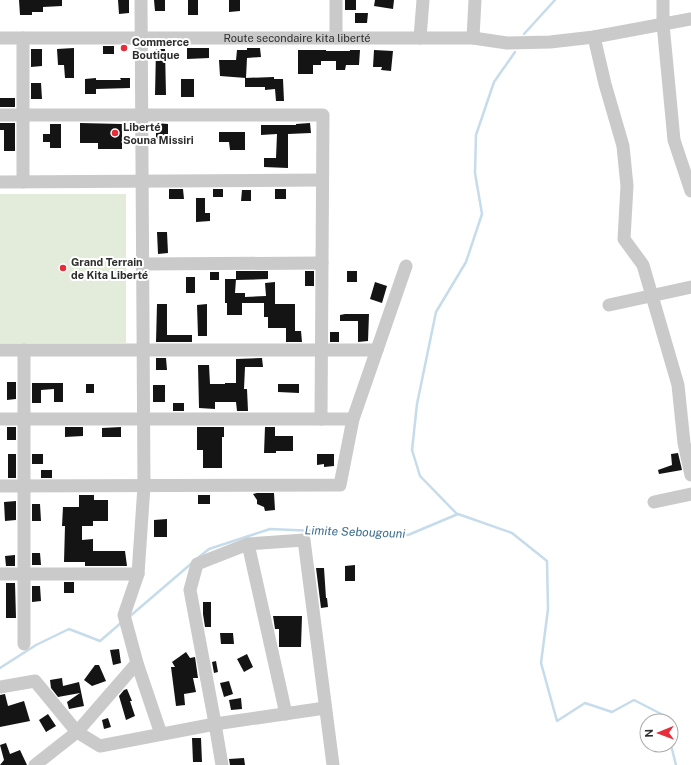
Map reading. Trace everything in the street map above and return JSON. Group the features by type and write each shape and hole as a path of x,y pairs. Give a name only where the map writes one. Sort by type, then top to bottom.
{"street":[{"path":"141,0 144,486 138,574 124,615 137,663 161,734"},
{"path":"336,0 336,38"},
{"path":"420,38 423,0"},
{"path":"473,38 476,0"},
{"path":"663,0 663,24 674,140 691,191"},
{"name":"Route secondaire kita liberté","path":"0,38 473,38 507,43 550,42 594,37 691,19"},
{"path":"594,37 622,146 627,186 624,239 643,265 678,385 684,443 691,475"},
{"path":"23,38 23,182"},
{"path":"0,115 323,115 321,419"},
{"path":"0,182 322,180"},
{"path":"142,264 322,263"},
{"path":"0,486 340,485 353,419 406,266"},
{"path":"609,305 691,287"},
{"path":"0,350 377,350"},
{"path":"24,350 24,644"},
{"path":"0,419 353,419"},
{"path":"654,502 691,494"},
{"path":"222,765 190,590 197,564 248,544 304,540 333,765"},
{"path":"248,544 286,714"},
{"path":"0,574 138,574"},
{"path":"35,765 49,760 77,732 137,663"},
{"path":"0,687 35,681 77,732 100,746 215,724 326,708"}],"green space":[{"name":"Grand Terrain de Kita Liberté","path":"0,194 126,194 126,343 0,343"}],"building":[{"path":"19,0 62,0 62,6 43,7 43,12 32,12 32,15 20,15"},
{"path":"118,0 129,0 129,13 119,14"},
{"path":"154,0 165,0 165,11 155,11"},
{"path":"188,0 198,0 198,15 188,15"},
{"path":"229,0 240,0 240,11 229,12"},
{"path":"345,0 356,0 356,10 345,10"},
{"path":"375,0 394,0 393,9 374,6"},
{"path":"355,13 368,13 367,23 355,23"},
{"path":"103,46 114,46 114,54 103,54"},
{"path":"74,48 74,78 65,78 64,65 58,65 57,49"},
{"path":"187,48 209,48 209,58 187,59"},
{"path":"247,48 260,48 261,57 247,58 246,78 220,76 219,60 236,60 237,50 247,50"},
{"path":"31,49 42,49 42,66 31,67"},
{"path":"156,49 165,49 166,95 155,95"},
{"path":"298,50 360,50 359,65 346,65 345,70 336,70 336,61 321,61 321,65 313,65 313,74 298,74"},
{"path":"374,50 393,51 391,71 381,70 382,67 373,67"},
{"path":"274,77 274,79 283,79 284,101 276,101 275,89 265,90 265,87 245,87 245,78"},
{"path":"96,78 96,80 121,80 120,78 130,78 130,88 96,89 96,94 85,94 85,79"},
{"path":"181,79 194,79 194,97 181,97"},
{"path":"31,83 41,83 42,99 31,99"},
{"path":"0,98 15,98 15,107 0,107"},
{"path":"0,123 15,123 15,151 4,151 4,130 0,130"},
{"path":"80,123 122,124 122,149 98,149 98,143 80,143"},
{"path":"156,123 168,124 168,134 165,134 165,139 156,139"},
{"path":"310,123 311,133 288,134 288,168 264,167 264,158 276,158 277,134 261,135 261,125 296,125"},
{"path":"50,124 61,124 61,148 50,148 50,142 43,142 43,134 50,134"},
{"path":"219,132 245,132 245,150 230,150 229,142 219,142"},
{"path":"169,189 183,189 184,199 169,199"},
{"path":"213,189 223,189 223,197 213,197"},
{"path":"275,189 286,189 286,199 275,199"},
{"path":"242,190 251,190 251,201 241,201"},
{"path":"196,198 205,198 205,213 210,213 210,221 196,222"},
{"path":"157,232 167,232 168,253 158,254"},
{"path":"236,271 268,271 268,279 236,280"},
{"path":"305,271 314,271 314,286 305,286"},
{"path":"347,271 357,271 357,282 347,282"},
{"path":"210,272 219,272 219,280 210,280"},
{"path":"186,277 195,277 195,293 186,293"},
{"path":"225,279 236,279 235,293 245,293 245,297 266,296 265,283 275,282 275,304 295,304 295,331 301,331 302,342 286,342 286,328 268,328 268,317 264,317 264,303 242,303 242,315 227,315 227,303 225,303"},
{"path":"375,282 387,286 382,303 370,299"},
{"path":"157,304 167,304 167,335 192,335 192,342 156,342"},
{"path":"207,304 207,336 198,336 197,305"},
{"path":"369,314 368,341 358,342 358,321 340,321 340,315"},
{"path":"330,332 339,332 339,342 330,342"},
{"path":"156,358 166,358 167,370 156,370"},
{"path":"262,358 263,367 245,367 244,389 247,389 248,411 237,411 236,402 215,402 215,409 199,408 198,365 209,365 210,384 236,383 236,359"},
{"path":"7,382 16,382 16,399 7,400"},
{"path":"32,383 63,383 63,402 54,402 54,389 41,390 41,403 32,403"},
{"path":"86,384 94,384 94,393 86,393"},
{"path":"278,384 299,384 299,393 278,392"},
{"path":"153,385 165,385 165,402 153,402"},
{"path":"173,403 184,403 184,411 173,411"},
{"path":"7,427 16,427 16,440 7,440"},
{"path":"65,427 83,427 83,436 65,437"},
{"path":"121,427 121,437 102,437 102,428"},
{"path":"197,427 224,427 224,437 222,437 222,468 203,468 203,450 197,450"},
{"path":"265,427 275,427 275,436 293,436 293,451 264,453"},
{"path":"678,453 682,470 659,474 658,470 672,465 671,454"},
{"path":"8,454 16,454 16,478 8,478"},
{"path":"32,454 43,454 43,464 32,464"},
{"path":"317,454 334,454 334,466 324,467 324,464 317,465"},
{"path":"41,470 52,470 52,478 41,478"},
{"path":"274,493 275,510 265,511 264,507 257,504 257,500 253,494"},
{"path":"79,495 94,495 94,500 108,500 108,521 93,521 93,526 82,526 82,540 93,539 93,551 125,551 127,566 85,566 85,562 64,562 65,526 62,526 63,507 79,507"},
{"path":"198,495 210,495 210,504 198,504"},
{"path":"16,501 16,520 5,521 4,502"},
{"path":"32,504 40,504 41,521 32,521"},
{"path":"167,519 167,537 154,537 154,520"},
{"path":"32,553 40,553 41,565 32,565"},
{"path":"15,555 15,566 6,566 5,556"},
{"path":"355,565 355,581 345,581 345,566"},
{"path":"316,568 324,568 328,607 321,608"},
{"path":"64,582 74,582 74,593 64,593"},
{"path":"6,583 15,583 16,618 6,618"},
{"path":"32,586 40,586 41,601 32,602"},
{"path":"203,602 211,602 211,627 205,627"},
{"path":"273,616 302,616 301,647 279,647 279,629 275,629"},
{"path":"220,633 233,633 234,644 221,644"},
{"path":"119,649 121,663 113,665 110,650"},
{"path":"186,652 190,658 195,657 198,678 193,678 196,692 184,694 185,705 176,706 171,667 175,667 172,662"},
{"path":"247,654 253,667 244,672 237,659"},
{"path":"216,661 218,672 214,673 212,662"},
{"path":"95,665 99,665 106,681 92,686 84,680"},
{"path":"62,678 63,686 79,682 84,706 69,709 67,702 80,693 58,697 51,688 50,680"},
{"path":"229,681 233,694 224,697 220,683"},
{"path":"127,689 132,701 130,701 135,716 126,720 119,696 124,690"},
{"path":"5,694 8,706 24,701 30,721 0,727 0,695"},
{"path":"241,698 242,709 231,710 229,700"},
{"path":"48,714 56,726 46,732 39,720"},
{"path":"108,718 111,727 104,729 102,720"},
{"path":"192,738 201,738 202,762 193,762"},
{"path":"6,743 10,754 20,750 27,765 0,765 4,760 0,745"},
{"path":"244,758 245,765 230,765 229,759"}],"waterway":[{"path":"524,34 555,0"},
{"path":"457,514 420,476 412,450 417,404 436,312 466,262 482,214 475,173 476,135 494,82 515,52"},
{"name":"Limite Sebougouni","path":"199,557 209,549 270,529 408,535 458,514 512,533 547,561 548,609 541,663 557,721 585,703 612,712 634,700 659,713"},
{"name":"Limite Sebougouni","path":"129,617 192,563"},
{"name":"Limite Sebougouni","path":"0,668 36,645 69,629 100,641 122,622"},
{"name":"Limite Sebougouni","path":"673,753 676,765"}],"place":[{"name":"Commerce Boutique","path":"124,48"},
{"name":"Liberté Souna Missiri","path":"115,133"},
{"name":"Grand Terrain de Kita Liberté","path":"63,268"}]}
